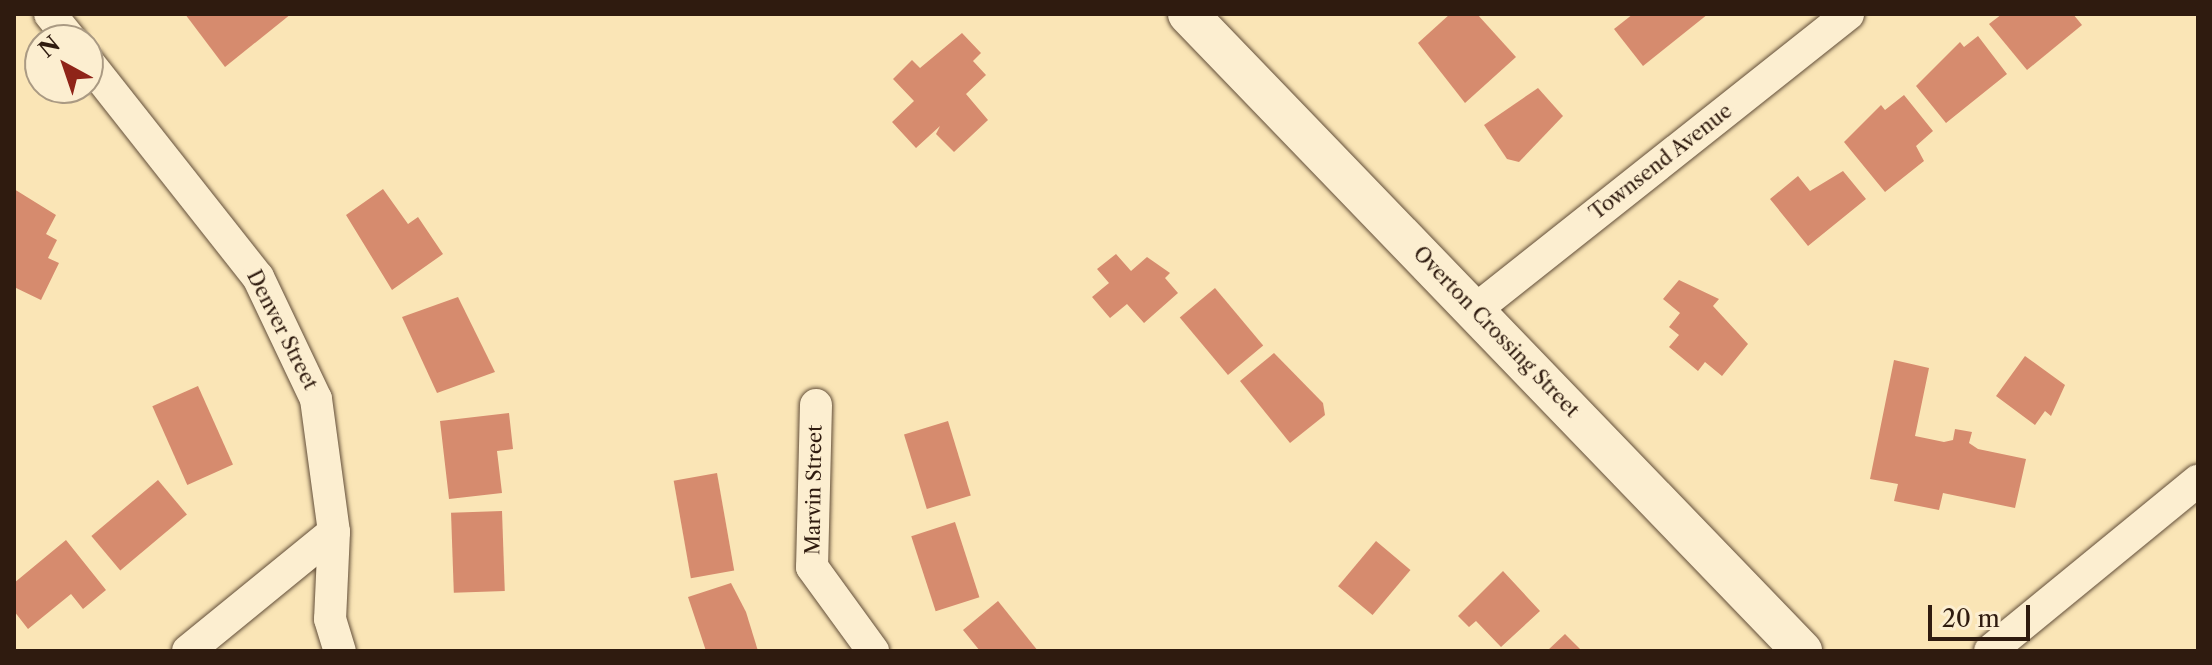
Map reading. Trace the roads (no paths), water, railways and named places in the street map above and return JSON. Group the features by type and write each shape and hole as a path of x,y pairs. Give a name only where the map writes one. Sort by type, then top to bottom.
{"street":[{"name":"Overton Crossing Street","path":"1188,14 1802,651"},
{"name":"Townsend Avenue","path":"1475,310 1848,14"},
{"name":"Denver Street","path":"104,82 258,277 316,399 334,532 330,619 340,651"},
{"name":"Marvin Street","path":"816,405 812,567 873,651"},
{"path":"1990,651 2198,481"},
{"path":"188,651 334,532"}]}
